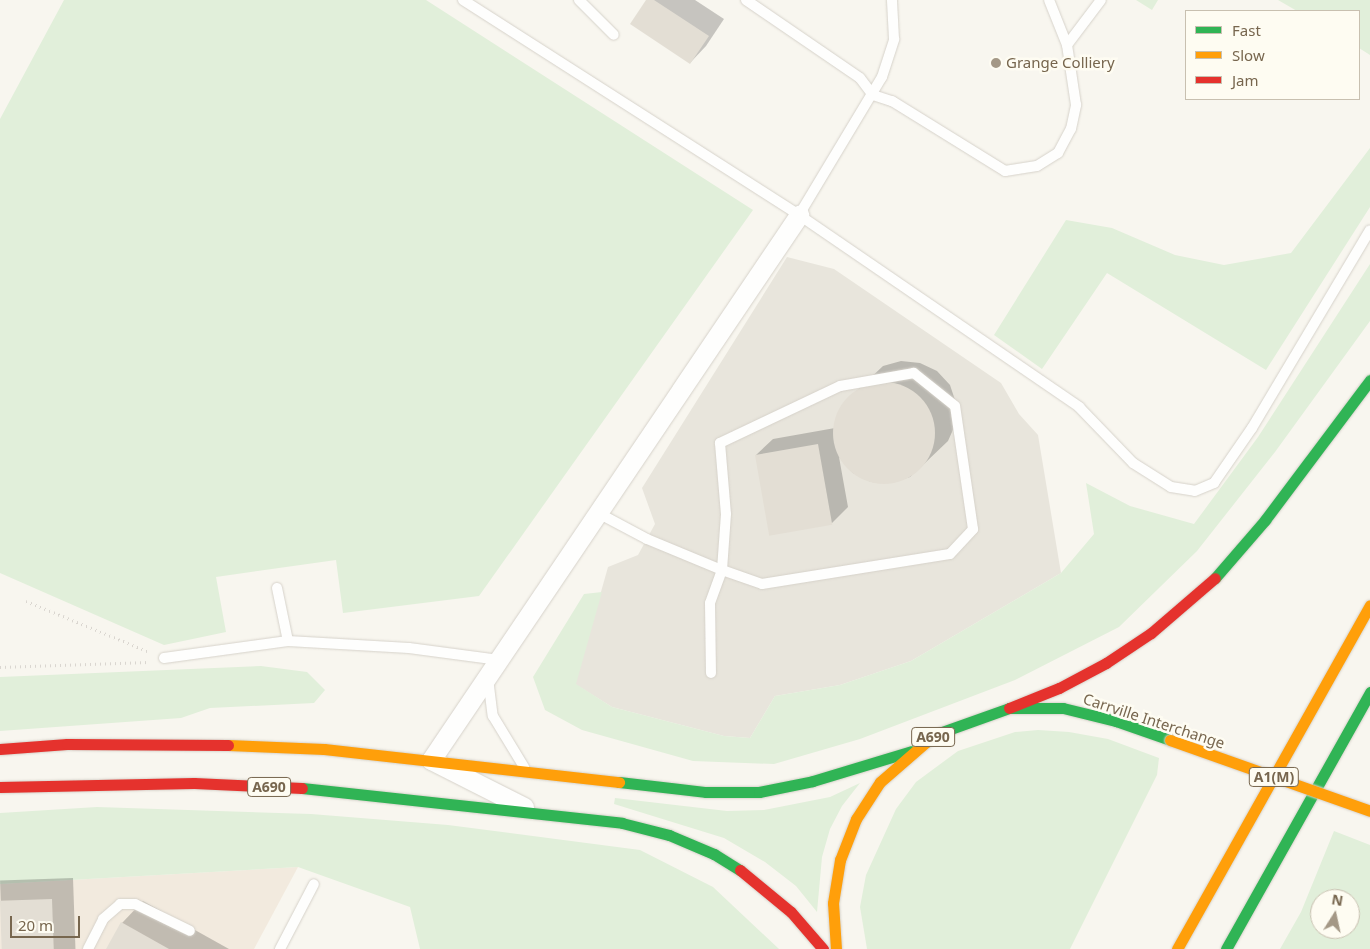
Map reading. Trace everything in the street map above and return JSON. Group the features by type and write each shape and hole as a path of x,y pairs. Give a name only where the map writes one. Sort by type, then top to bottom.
{"highway":[{"path":"1009,708 1059,688 1106,663 1151,633 1193,600 1265,520 1370,380"},
{"name":"A1(M)","path":"1178,949 1370,605"},
{"name":"A1(M)","path":"1226,949 1370,692"},
{"name":"Carrville Interchange","path":"836,949 834,903 840,860 856,819 880,782 912,751 942,732 1009,708 1063,708 1116,721 1370,811"},
{"name":"A690","path":"0,749 67,744 195,743 324,749 706,792 759,792 814,781 912,751"},
{"name":"A690","path":"0,788 74,783 194,783 320,790 622,823 669,835 714,854 755,880 777,899 823,949"}],"street":[{"path":"537,813 431,760 600,514 799,215"}],"lane":[{"path":"463,0 799,215 1079,407 1133,463 1171,487 1195,491 1214,483 1252,428 1370,230"},
{"path":"579,0 614,35"},
{"path":"746,0 860,78 873,95 892,102 1005,171 1037,166 1058,153 1071,129 1076,105 1067,45 1049,0"},
{"path":"799,215 873,95 894,39 892,0"},
{"path":"1067,45 1100,0"},
{"path":"600,514 647,539 722,570 762,584 950,554 973,529 954,406 914,373 840,386 720,443 726,514 722,570 710,603 711,673"},
{"path":"277,588 288,641"},
{"path":"164,658 288,641 409,648 499,660"},
{"path":"488,677 492,716 528,772"},
{"path":"280,949 314,884"},
{"path":"88,949 103,919 120,904 135,904 190,931"}],"path":[{"path":"26,601 164,658"},
{"path":"0,667 141,664 164,658"}],"shaded area":[{"path":"787,257 834,269 1001,383 1019,414 1038,435 1061,573 911,661 840,685 775,696 750,738 724,736 612,707 575,684 608,567 638,555 655,524 642,488"},
{"path":"298,867 254,949 0,949 0,884"}],"green space":[{"path":"64,0 426,0 753,210 479,596 343,613 336,560 216,577 226,632 164,645 0,573 0,119"},
{"path":"1136,0 1158,0 1152,10"},
{"path":"1278,0 1370,0 1370,55 1360,49 1360,10 1295,10"},
{"path":"1370,148 1370,207 1266,370 1107,273 1042,369 994,335 1066,220 1112,228 1175,255 1224,265 1291,253"},
{"path":"1370,264 1370,321 1275,452 1197,551 1119,627 1015,680 860,739 774,764 693,761 582,730 545,710 533,677 584,594 602,592 576,684 612,707 724,736 750,738 775,696 840,685 911,661 1061,573 1094,534 1086,483 1130,506 1194,524 1258,437"},
{"path":"261,666 307,672 325,690 314,703 210,708 181,718 0,731 0,677"},
{"path":"1038,730 1069,732 1108,739 1159,758 1157,775 1070,949 867,949 860,907 866,875 896,809 916,782 958,751 1015,732"},
{"path":"860,783 842,806 830,829 822,857 817,912 796,886 765,862 724,838 614,804 615,798 727,811 764,810 830,797"},
{"path":"97,807 311,814 448,825 640,850 713,887 779,949 420,949 410,907 298,867 0,884 0,813"},
{"path":"1334,831 1370,845 1370,949 1280,949 1301,912 1310,890 1310,939 1360,939 1360,889 1310,889"}],"building":[{"path":"646,0 654,0 709,36 690,64 630,24"},
{"path":"884,382 904,386 920,397 931,413 935,433 931,453 920,469 904,480 884,484 864,480 848,469 837,453 833,433 837,413 848,397 864,386"},
{"path":"818,444 832,525 769,536 755,455"},
{"path":"52,899 54,949 2,949 0,901"},
{"path":"121,922 169,949 106,949"}],"traffic: fast":[{"path":"1215,578 1265,520 1370,380"},
{"path":"1226,949 1370,692"},
{"path":"926,742 942,732 1009,708 1063,708 1116,721 1170,740"},
{"path":"619,782 706,792 759,792 813,781 912,751"},
{"path":"302,788 622,823 669,835 714,854 740,870"}],"traffic: slow":[{"path":"1177,949 1370,605"},
{"path":"1170,740 1370,811"},
{"path":"836,949 833,903 840,860 856,819 880,782 926,742"},
{"path":"228,745 324,749 619,782"}],"traffic: jam":[{"path":"1009,708 1059,688 1106,663 1151,633 1215,578"},
{"path":"0,749 67,744 228,745"},
{"path":"0,787 194,783 302,788"},
{"path":"740,870 791,912 823,949"}],"place":[{"name":"Grange Colliery","path":"996,63"}]}
